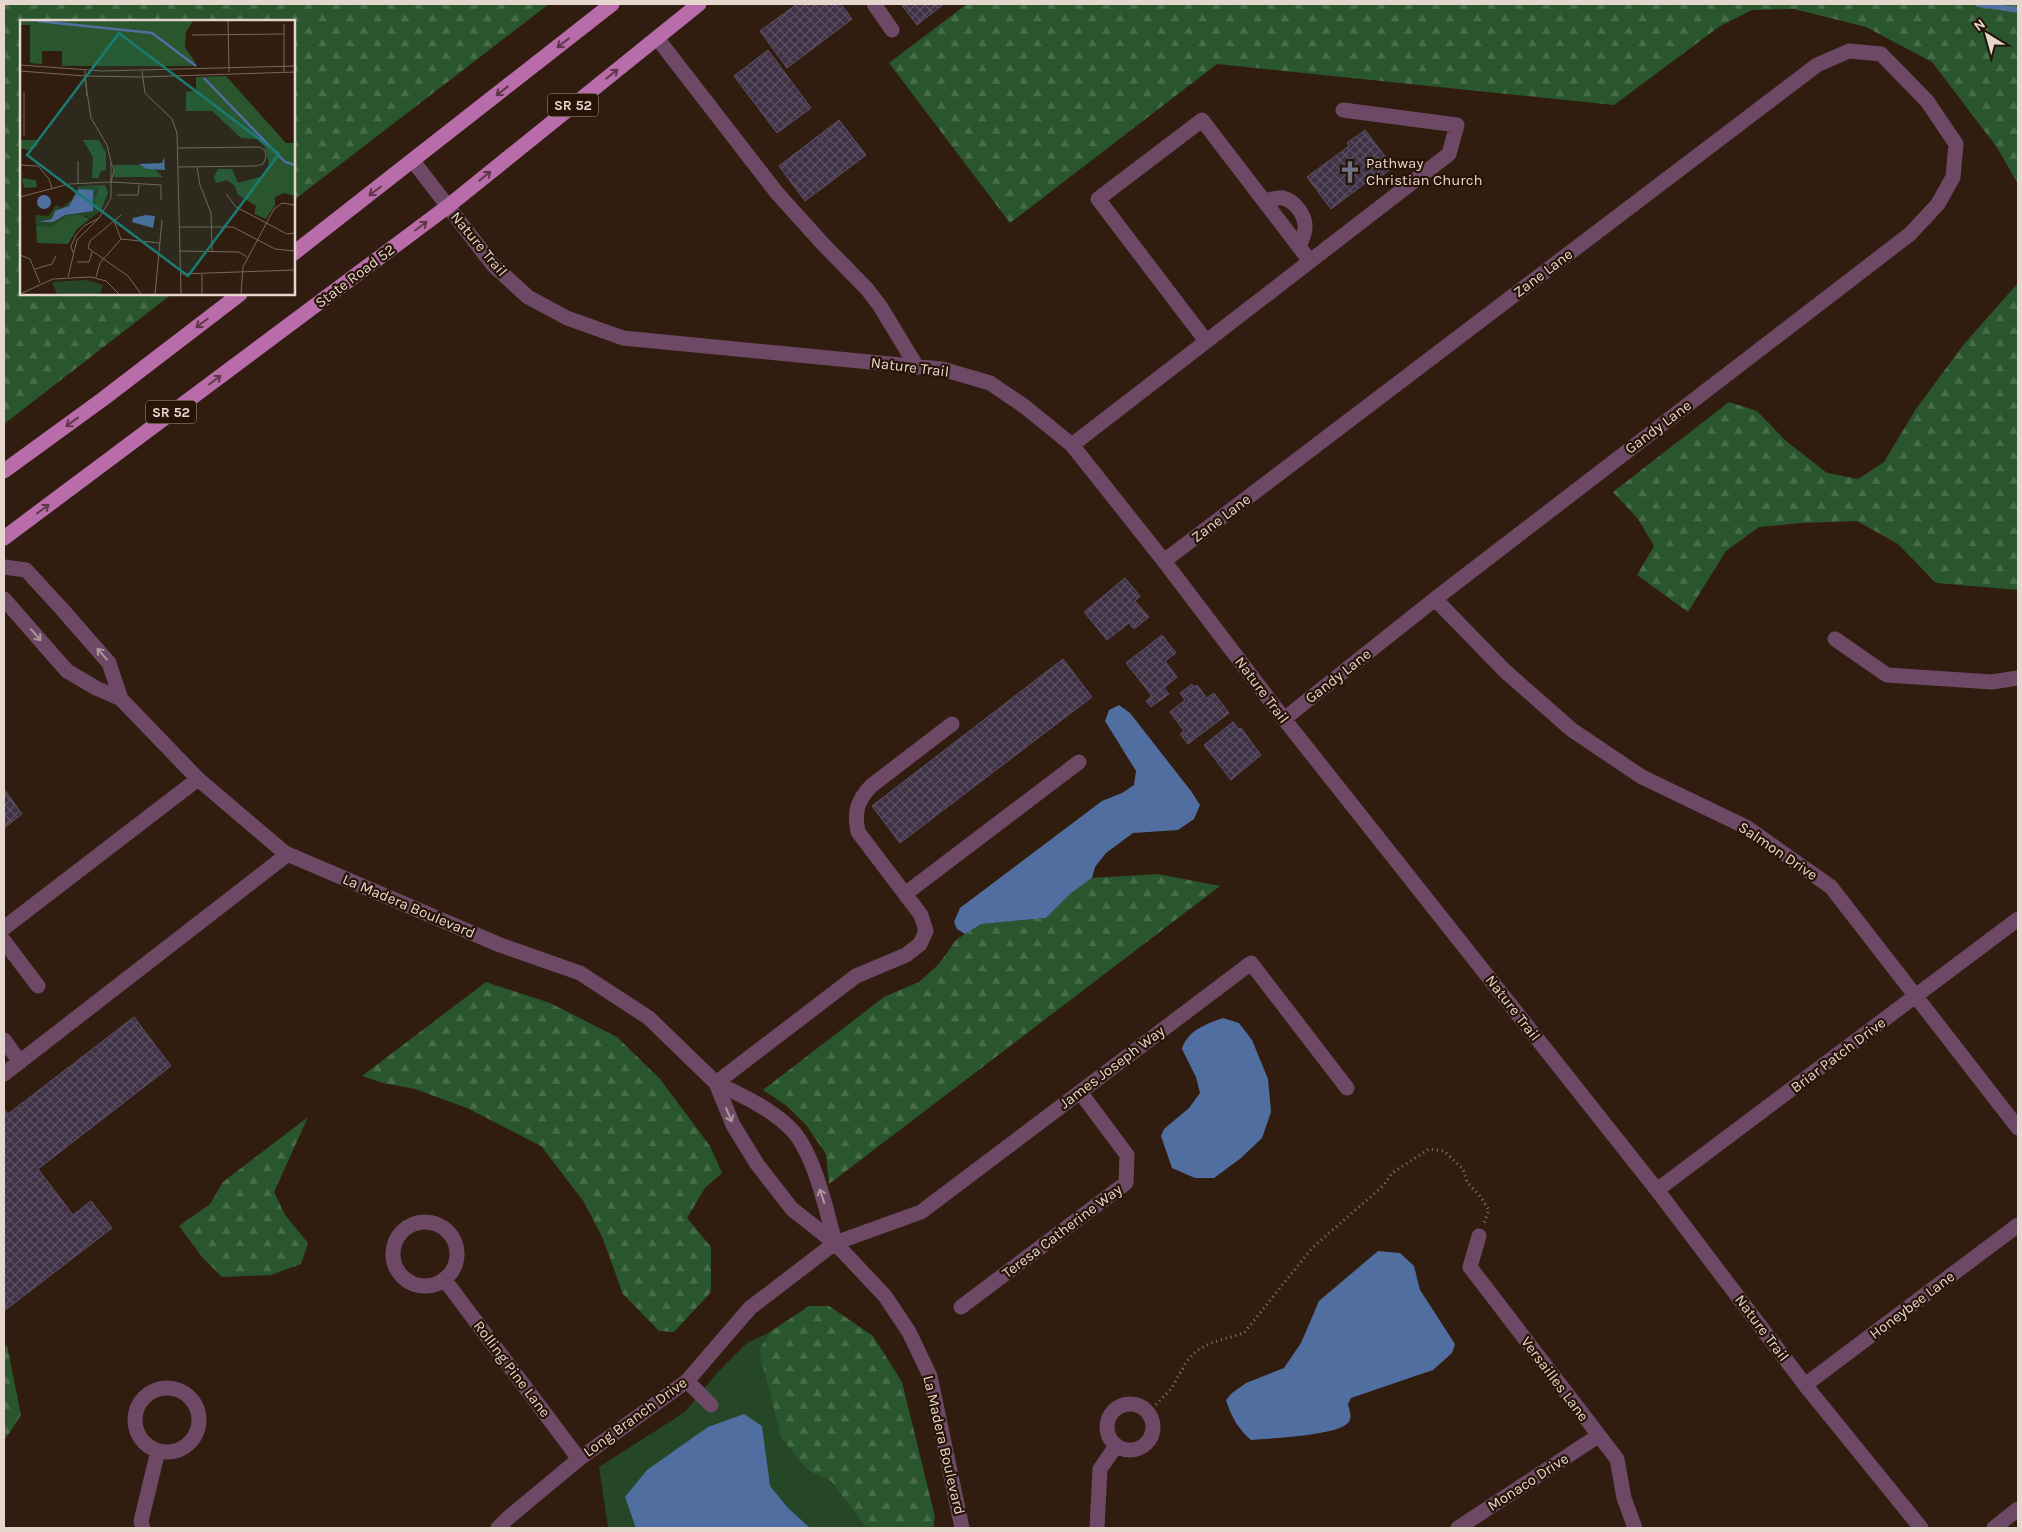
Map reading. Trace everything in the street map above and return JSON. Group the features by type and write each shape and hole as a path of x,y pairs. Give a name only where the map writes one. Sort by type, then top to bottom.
{"main road":[{"path":"295,252 612,4"},
{"name":"State Road 52","path":"4,538 448,207 699,4"},
{"path":"4,471 103,399 239,295"}],"street":[{"path":"874,4 892,30"},
{"path":"657,38 777,193 822,244 867,289 880,306 917,367"},
{"name":"Zane Lane","path":"1164,561 1817,65 1849,51 1882,54 1927,101"},
{"name":"Gandy Lane","path":"1284,719 1435,599 1910,234 1938,204 1953,177 1956,144 1927,101"},
{"path":"1072,445 1449,154 1457,125 1343,110"},
{"path":"1206,341 1098,199 1202,120 1310,261"},
{"name":"Nature Trail","path":"413,161 493,265 528,297 567,318 622,338 942,369 990,383 1024,406 1072,445 1164,561 1284,719 1657,1190 1805,1385 1921,1528"},
{"path":"1264,201 1282,198 1292,202 1299,210 1304,219 1305,229 1299,247"},
{"name":"La Madera Boulevard","path":"4,567 26,570 62,608 109,663 121,698 198,779 288,854 500,945 580,973 649,1018 716,1083 764,1107 792,1130 807,1154 822,1196 835,1243"},
{"name":"La Madera Boulevard","path":"4,599 67,672 96,688 121,698"},
{"name":"Salmon Drive","path":"1435,599 1505,671 1572,730 1642,776 1746,827 1831,887 2018,1128"},
{"path":"1835,639 1888,675 1992,682 2018,678"},
{"path":"716,1083 856,976 906,955 920,944 926,931 921,916 858,832 856,807 861,796 871,786 952,724"},
{"path":"905,894 1078,762"},
{"path":"4,928 198,779"},
{"path":"4,1074 288,854"},
{"name":"Briar Patch Drive","path":"1657,1190 2018,919"},
{"path":"4,941 38,986"},
{"name":"James Joseph Way","path":"835,1243 921,1212 1251,963 1347,1088"},
{"path":"4,1040 20,1062"},
{"name":"La Madera Boulevard","path":"716,1083 733,1125 757,1164 792,1209 835,1243 885,1296 908,1332 930,1376 962,1528"},
{"name":"Teresa Catherine Way","path":"961,1307 1126,1182 1127,1155 1080,1092"},
{"path":"416,1223 432,1223 447,1231 454,1240 457,1250 456,1261 452,1271 444,1279 435,1284 415,1285 399,1273 394,1264 394,1244 406,1228 416,1223"},
{"name":"Honeybee Lane","path":"1805,1385 2018,1225"},
{"name":"Versailles Lane","path":"1479,1236 1470,1267 1617,1459 1624,1498 1635,1528"},
{"name":"Long Branch Drive","path":"498,1528 579,1459 687,1381 750,1308 835,1243"},
{"name":"Rolling Pine Lane","path":"444,1279 579,1459"},
{"path":"687,1381 712,1405"},
{"path":"161,1388 172,1388 182,1391 196,1406 199,1416 198,1426 188,1444 179,1450 169,1452 158,1451 148,1447 135,1430 134,1418 136,1408 142,1398 151,1391 161,1388"},
{"path":"1136,1404 1149,1412 1154,1426 1150,1440 1144,1446 1130,1450 1116,1446 1110,1440 1106,1424 1113,1410 1120,1405 1136,1404"},
{"name":"Monaco Drive","path":"1458,1528 1598,1436"},
{"path":"1097,1528 1100,1469 1116,1446"},
{"path":"143,1528 141,1521 158,1451"},
{"path":"1994,1528 2018,1510"}],"path":[{"path":"1149,1412 1171,1389 1186,1361 1196,1351 1211,1343 1244,1334 1312,1248 1384,1185 1392,1173 1429,1149 1444,1151 1463,1169 1468,1182 1489,1210 1479,1236"}],"green space":[{"path":"4,4 549,4 295,199 295,20 20,20 20,295 171,295 4,424"},
{"path":"967,4 2018,4 2018,184 1996,146 1932,62 1866,27 1794,9 1752,10 1720,26 1614,105 1217,64 1010,223 889,63"},
{"path":"2018,283 2018,590 1936,583 1898,544 1857,521 1759,527 1726,551 1688,612 1637,575 1654,546 1638,519 1613,492 1729,402 1757,411 1786,441 1827,473 1858,479 1884,462 1916,409 1964,344"},
{"path":"1158,874 1220,886 829,1184 826,1154 806,1125 787,1106 763,1090 884,997 919,982 939,964 956,940 980,924 1046,918 1070,894 1092,878"},
{"path":"486,982 550,1003 617,1037 660,1079 710,1146 722,1173 705,1188 687,1218 711,1247 711,1292 674,1332 659,1331 623,1294 603,1239 584,1202 541,1146 467,1108 415,1089 383,1083 362,1076"},
{"path":"308,1117 274,1192 285,1215 308,1243 301,1264 271,1275 222,1277 203,1258 179,1226 210,1204 223,1182"},
{"path":"809,1306 829,1306 873,1336 902,1382 935,1517 933,1528 866,1528 831,1481 808,1471 781,1437 759,1350 770,1332"},
{"path":"770,1332 759,1350 808,1471 831,1481 866,1528 608,1528 599,1467 685,1412 717,1373 747,1343"},
{"path":"7,1345 21,1415 4,1441 4,1348"}],"water":[{"path":"1119,705 1130,713 1191,791 1200,805 1194,819 1178,830 1133,833 1106,853 1095,867 1092,878 1070,894 1046,918 981,924 965,934 957,929 954,922 960,908 1102,801 1122,793 1134,785 1136,771 1105,721 1109,710"},
{"path":"1223,1018 1239,1023 1252,1040 1268,1079 1271,1112 1262,1138 1241,1158 1214,1178 1195,1178 1172,1168 1161,1136 1164,1129 1189,1108 1200,1093 1196,1077 1182,1049 1184,1043 1198,1029"},
{"path":"1378,1251 1400,1253 1414,1266 1420,1290 1455,1344 1452,1353 1433,1370 1351,1398 1348,1404 1349,1421 1341,1427 1317,1434 1251,1440 1236,1422 1226,1400 1246,1383 1284,1368 1301,1343 1319,1301"},
{"path":"744,1414 762,1426 770,1486 788,1508 810,1528 636,1528 625,1497 647,1470 708,1427"}],"building":[{"path":"797,4 841,4 852,19 787,68 760,31"},
{"path":"901,4 944,4 917,25"},
{"path":"768,50 811,108 777,133 734,76"},
{"path":"839,120 866,155 805,201 779,166"},
{"name":"Pathway Christian Church","path":"1365,130 1393,167 1375,181 1372,178 1331,209 1307,177 1349,146 1347,143"},
{"path":"1125,578 1140,596 1135,601 1149,617 1134,629 1129,623 1107,640 1084,612"},
{"path":"1162,635 1176,653 1165,661 1177,677 1164,688 1169,694 1151,707 1146,701 1152,696 1126,663"},
{"path":"1063,659 1092,697 900,843 872,806"},
{"path":"1192,684 1194,687 1197,685 1207,698 1214,693 1229,713 1188,744 1180,734 1184,731 1170,712 1185,700 1180,693"},
{"path":"1233,722 1239,729 1241,728 1261,755 1231,780 1204,745"},
{"path":"4,789 22,814 4,828"},
{"path":"134,1017 171,1066 38,1169 73,1215 91,1201 112,1228 4,1311 4,1109 8,1114"}],"waterway":[{"path":"1978,4 2018,10"}],"place":[{"name":"Pathway Christian Church","path":"1350,172"}]}
